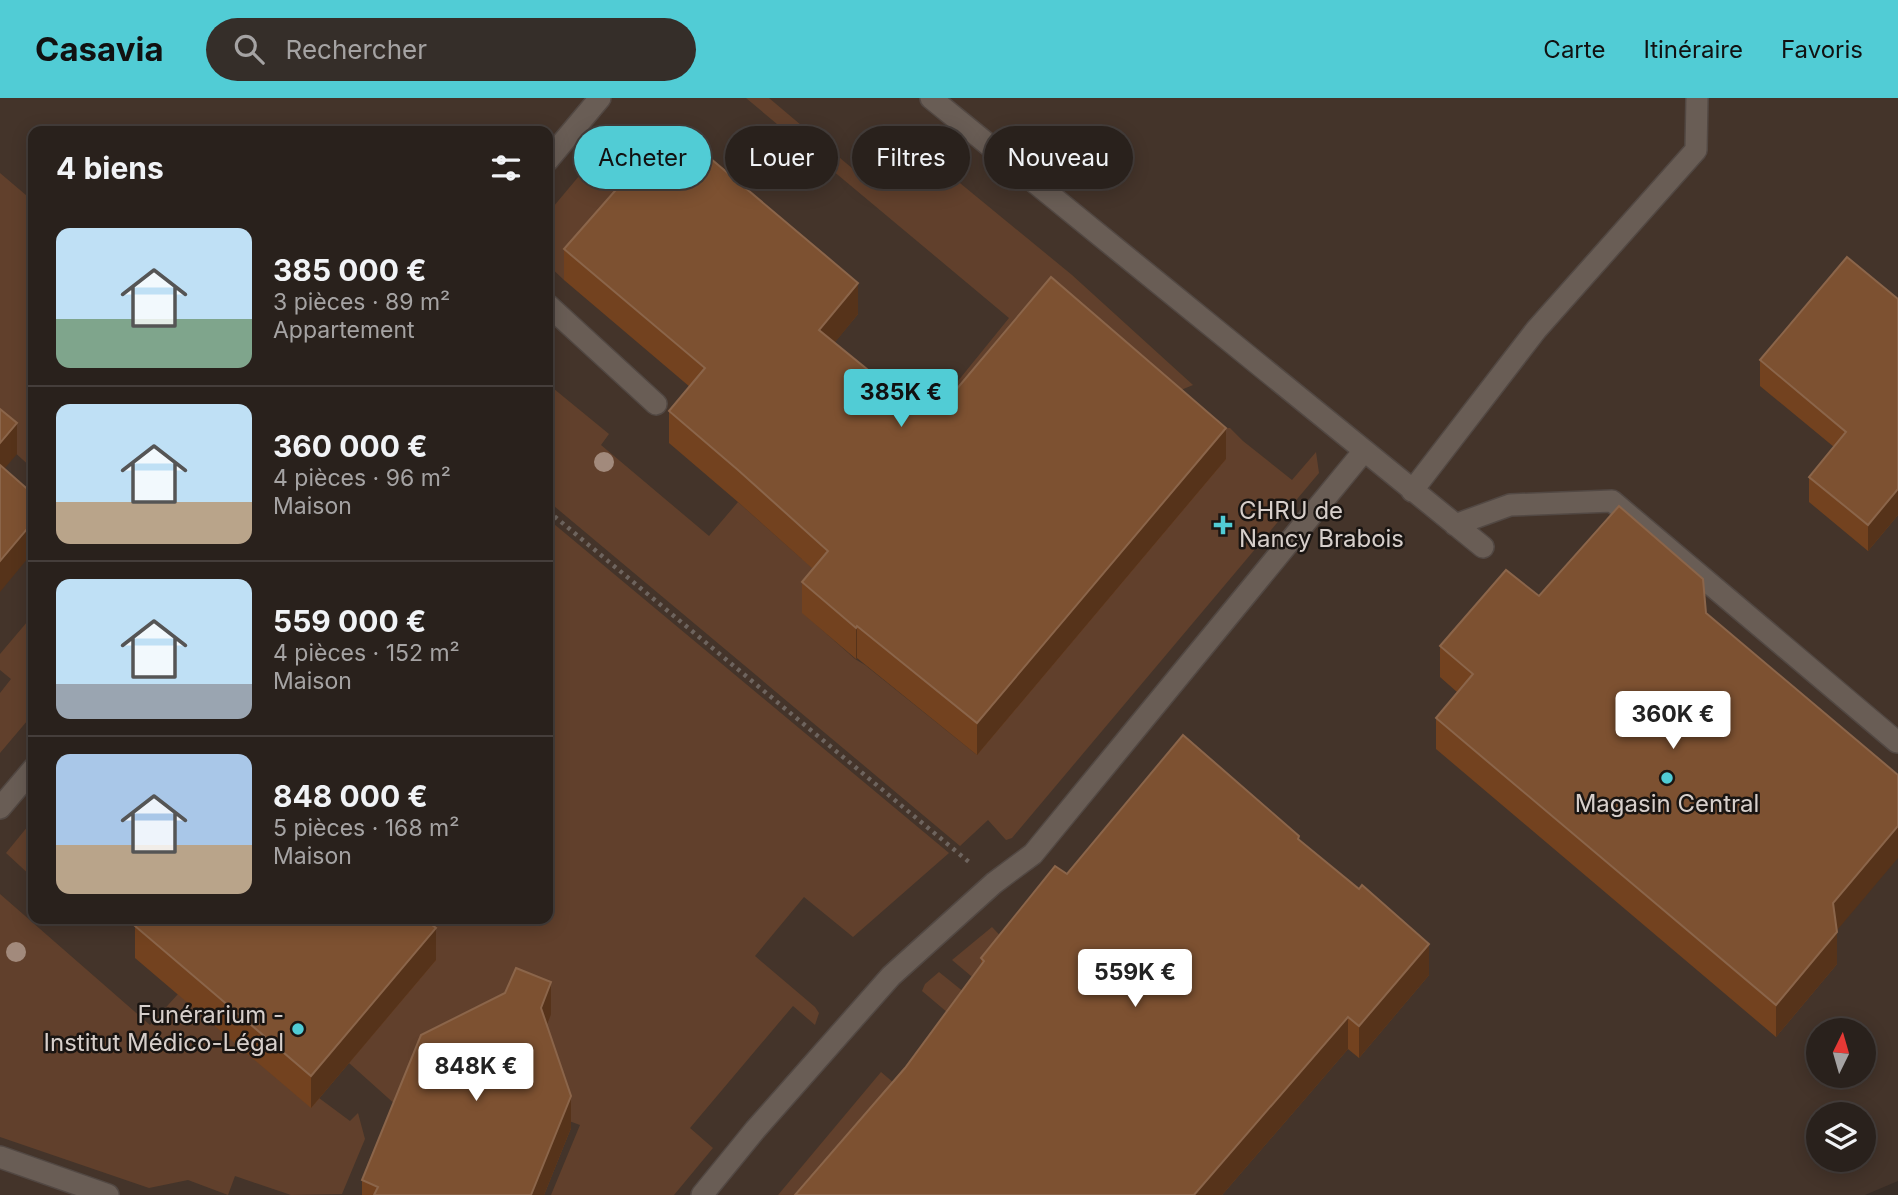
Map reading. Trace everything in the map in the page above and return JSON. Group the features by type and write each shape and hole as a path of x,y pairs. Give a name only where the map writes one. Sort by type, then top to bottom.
{"lane":[{"path":"553,154 600,98"},
{"path":"932,98 1483,548"},
{"path":"1412,491 1536,330 1696,150 1697,98"},
{"path":"553,310 656,404"},
{"path":"702,1195 755,1130 891,976 994,883 1033,853 1364,452"},
{"path":"1455,525 1510,505 1612,501 1898,742"},
{"path":"0,808 28,775"},
{"path":"0,1157 108,1195"}],"path":[{"path":"553,515 994,883"}],"shaded area":[{"name":"CHRU de Nancy Brabois","path":"0,98 1898,98 1898,1181 1865,1195 0,1195"},
{"path":"746,98 769,98 802,126 779,126"},
{"path":"838,156 852,168 852,187 838,175"},
{"path":"0,173 28,197 28,464 0,439"},
{"path":"574,182 574,189 612,189 621,215 564,280 553,270 553,207"},
{"path":"855,189 967,189 1072,275 1193,385 1181,390 932,413 1009,318"},
{"path":"553,388 609,434 601,445 709,536 738,502 802,559 875,474 803,613 855,659 977,755 1217,428 1230,428 1292,480 1316,452 1319,473 1012,838 1006,840 988,820 960,846 553,505"},
{"path":"553,523 949,853 853,937 804,897 755,956 815,1007 819,1013 815,1025 793,1006 690,1128 713,1148 674,1195 551,1195 580,1125 569,1121 541,1037 551,1014 397,1106 349,1063 435,960 418,945 434,924 553,924"},
{"path":"28,621 28,720 0,753 0,693 11,679 0,670 0,654"},
{"path":"28,826 28,873 6,853"},
{"path":"0,894 28,918 28,924 34,924 150,1025 178,994 311,1107 319,1098 350,1121 358,1113 365,1139 342,1194 291,1195 235,1176 228,1195 188,1180 149,1188 0,1137"},
{"path":"992,927 1013,949 983,986 952,960"},
{"path":"939,972 985,1009 967,1029 922,991 925,984"},
{"path":"881,1072 908,1095 822,1195 778,1195"}],"building":[{"path":"711,159 725,171 725,189 747,189 858,283 819,330 889,387 904,378 914,376 955,391 1051,277 1226,428 977,723 802,582 828,551 669,411 705,368 564,249 617,189 711,189"},
{"path":"1847,257 1898,299 1898,489 1868,525 1809,477 1846,432 1760,360"},
{"path":"0,409 17,423 0,443"},
{"path":"0,465 28,490 28,528 0,561"},
{"name":"Magasin Central","path":"1619,506 1703,579 1706,613 1898,775 1898,826 1833,903 1837,932 1776,1005 1436,718 1473,674 1440,646 1506,570 1539,596"},
{"path":"1183,735 1299,836 1298,839 1359,889 1362,885 1429,944 1359,1026 1348,1017 1194,1195 795,1195 905,1068 984,961 981,958 1055,866 1067,874"},
{"name":"Funérarium - Institut Médico-Légal","path":"431,924 436,928 311,1076 135,926"},
{"path":"516,968 551,982 541,1008 571,1096 531,1195 374,1195 378,1187 362,1180 421,1035 505,993"}],"place":[{"name":"CHRU de Nancy Brabois","path":"1223,525"},
{"name":"Magasin Central","path":"1667,778"},
{"name":"Funérarium - Institut Médico-Légal","path":"298,1029"}]}
